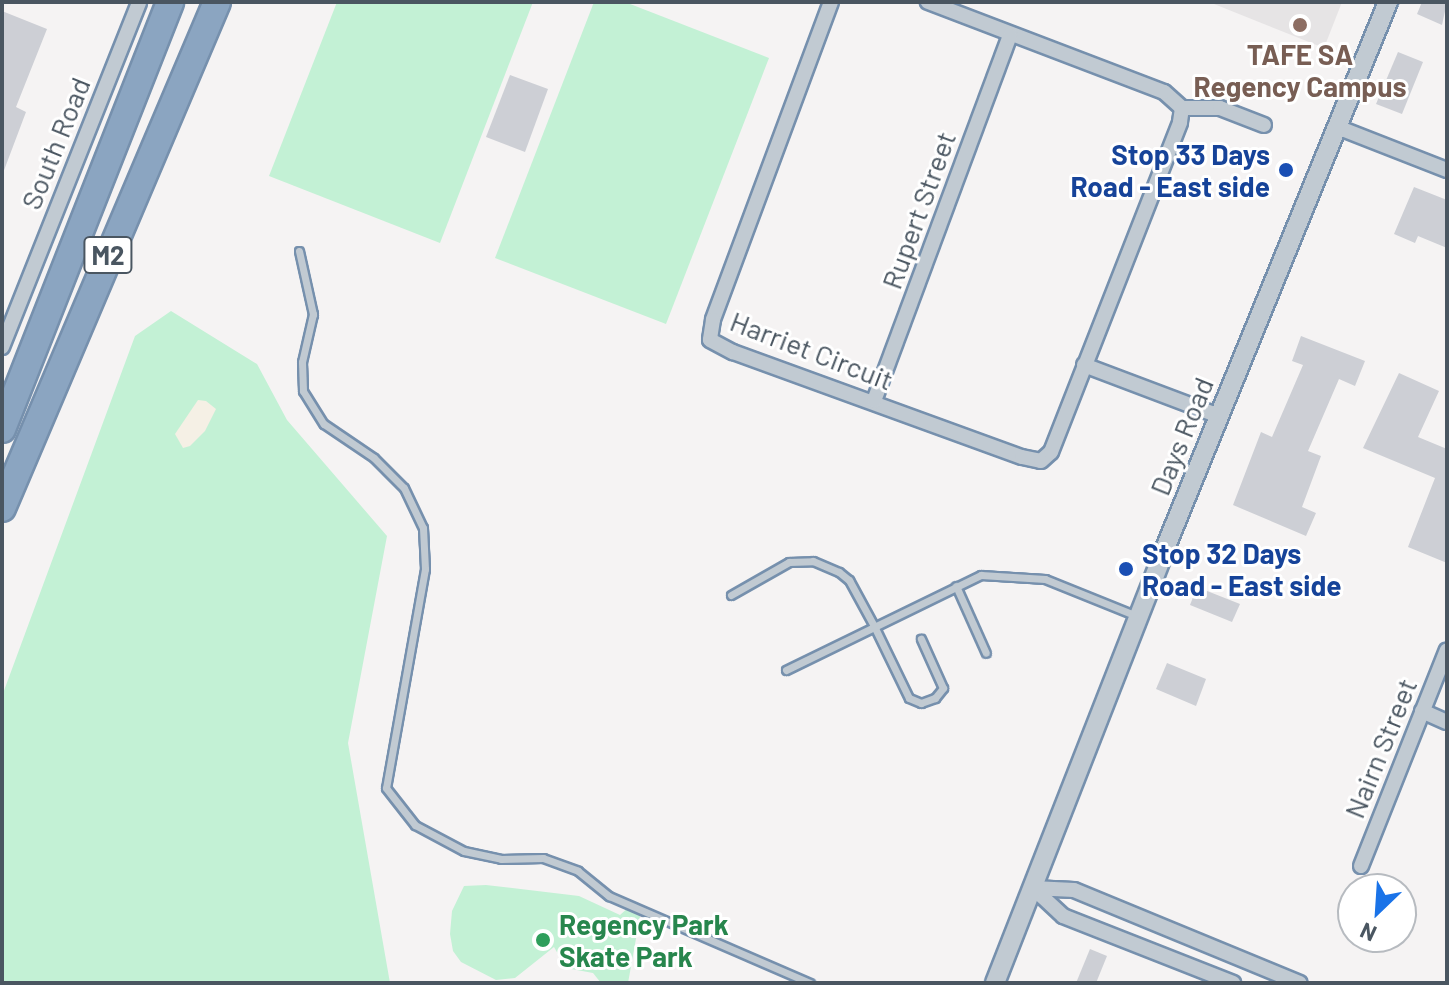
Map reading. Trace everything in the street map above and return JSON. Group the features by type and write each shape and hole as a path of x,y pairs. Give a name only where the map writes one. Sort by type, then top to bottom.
{"highway":[{"name":"M2","path":"2,429 170,2"},
{"name":"M2","path":"2,508 203,35 220,2"}],"street":[{"name":"South Road","path":"2,347 139,2"},
{"name":"Harriet Circuit","path":"831,2 713,320 710,340 733,352 1022,457 1041,461 1051,452 1180,122 1182,108"},
{"path":"928,2 1010,36 1164,92 1182,108 1220,108 1264,125"},
{"name":"Days Road","path":"995,983 1219,416 1388,2"},
{"name":"Rupert Street","path":"874,401 1010,36"},
{"path":"1337,127 1447,170"},
{"path":"1084,365 1219,416"},
{"name":"Nairn Street","path":"1361,866 1447,650"},
{"path":"1422,711 1447,722"},
{"path":"1033,888 1074,890 1300,983"},
{"path":"1033,888 1063,916 1233,983"},
{"path":"1107,933 1111,915 1120,909"}],"lane":[{"path":"299,251 313,314 302,362 303,391 324,424 374,458 404,488 423,528 425,569 386,788 415,825 464,851 501,859 543,858 578,871 609,896 810,983"},
{"path":"731,595 789,562 813,561 839,572 849,580 909,698 921,703 935,698 943,688 921,639"},
{"path":"786,670 981,575 1045,579 1139,617"},
{"path":"956,586 986,653"}],"shaded area":[{"name":"TAFE SA Regency Campus","path":"1209,2 1342,2 1324,48"}],"green space":[{"path":"337,2 533,2 440,243 269,176"},
{"path":"594,2 625,2 769,58 666,324 495,258"},
{"path":"171,311 257,364 287,420 387,536 348,743 390,983 2,983 2,696 135,336"},
{"name":"Regency Park Skate Park","path":"486,885 579,896 620,915 630,906 641,911 628,983 601,983 593,973 566,968 554,947 515,978 496,980 461,962 453,951 450,934 452,911 464,886"}],"sand":[{"path":"198,400 206,401 216,409 205,431 190,446 183,448 175,434"}],"building":[{"path":"1422,2 1447,2 1442,25 1417,14"},
{"path":"2,11 47,29 16,107 26,112 3,173"},
{"path":"1398,52 1423,62 1402,114 1376,104"},
{"path":"510,75 548,89 525,152 486,137"},
{"path":"1414,187 1447,200 1447,248 1418,236 1415,243 1394,234"},
{"path":"1301,336 1365,361 1355,386 1339,379 1308,451 1321,456 1302,507 1316,513 1306,536 1233,505 1261,432 1272,437 1303,365 1292,361"},
{"path":"1399,373 1439,391 1418,437 1447,449 1447,563 1408,547 1435,478 1363,448"},
{"path":"1197,587 1240,604 1232,622 1190,605"},
{"path":"1167,663 1206,679 1196,706 1156,689"},
{"path":"1090,949 1107,956 1096,983 1076,983"}],"place":[{"name":"TAFE SA Regency Campus","path":"1300,25"},
{"name":"Stop 33 Days Road - East side","path":"1286,170"},
{"name":"Stop 32 Days Road - East side","path":"1126,569"},
{"name":"Regency Park Skate Park","path":"543,940"}]}
